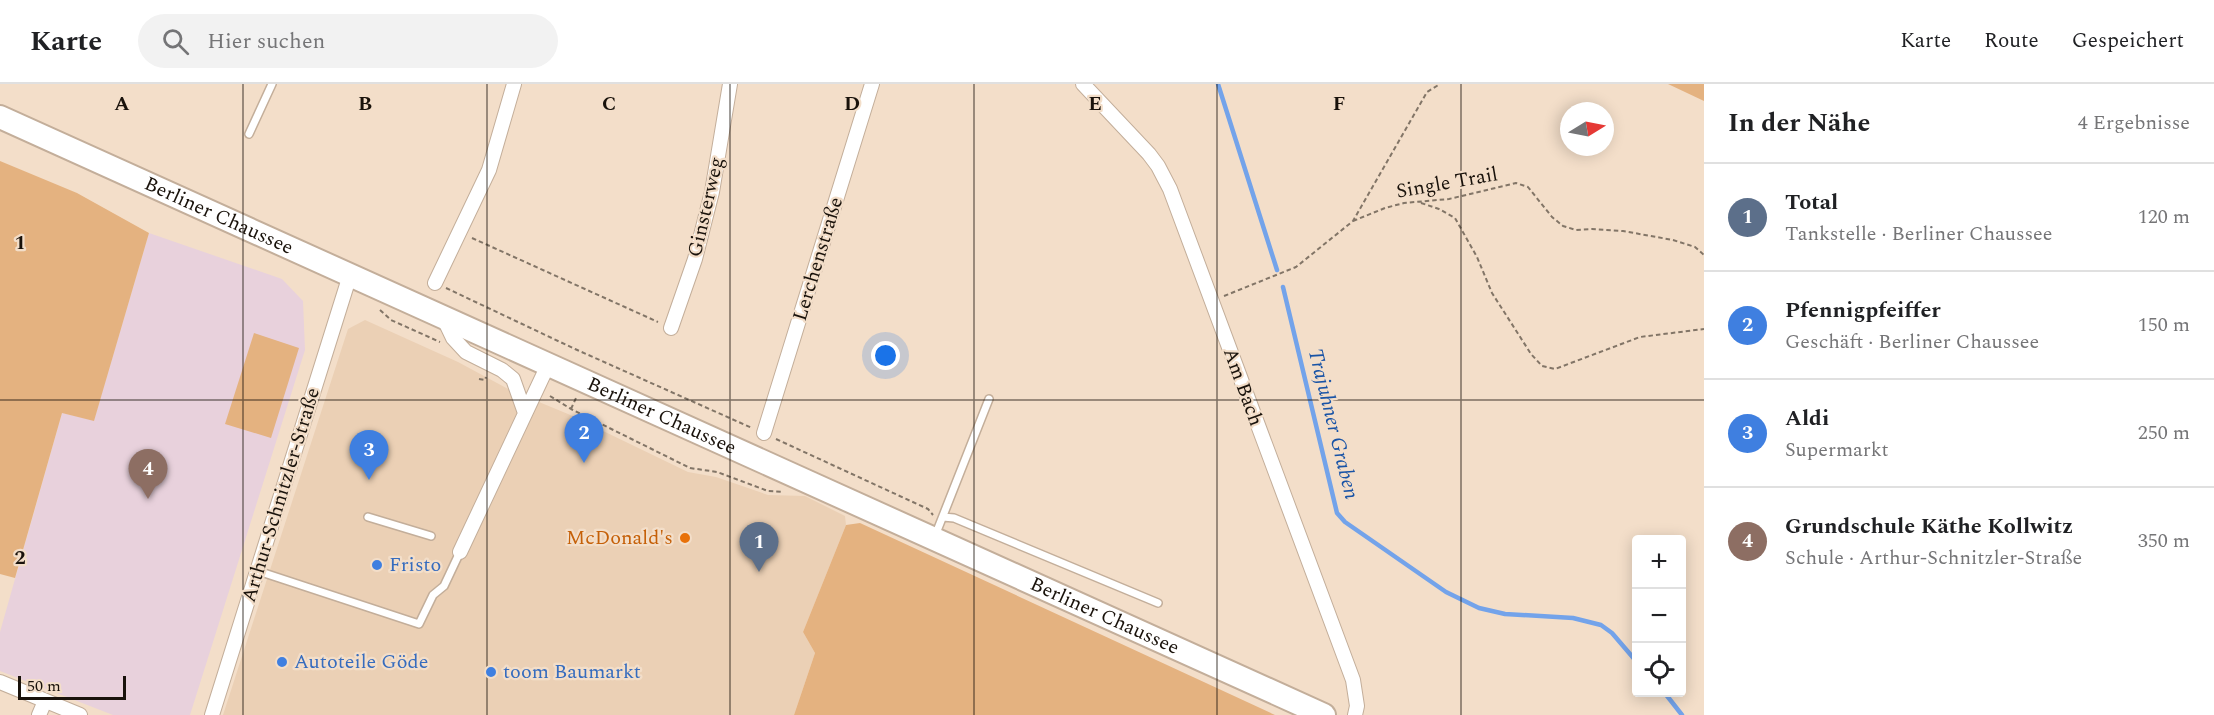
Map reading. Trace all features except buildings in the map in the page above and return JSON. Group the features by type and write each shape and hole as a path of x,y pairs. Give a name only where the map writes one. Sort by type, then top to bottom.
{"main road":[{"name":"Berliner Chaussee","path":"0,117 548,365 944,532 1324,715"}],"street":[{"path":"435,283 489,170 513,84"},
{"name":"Ginsterweg","path":"671,328 695,260 712,192 730,84"},
{"name":"Lerchenstraße","path":"764,433 872,84"},
{"name":"Am Bach","path":"1083,84 1158,166 1170,189 1353,680 1357,706 1355,715"},
{"name":"Arthur-Schnitzler-Straße","path":"212,715 350,275"},
{"path":"443,317 453,338 466,352 502,370 513,379 525,414"},
{"path":"460,552 548,365"},
{"path":"0,682 80,715"},
{"path":"39,715 45,701"}],"lane":[{"path":"249,134 272,84"},
{"path":"944,532 989,399"},
{"path":"368,517 431,536"},
{"path":"944,532 954,518 1158,603"},
{"path":"258,571 419,624 433,596 444,586 460,552"}],"path":[{"path":"1211,301 1296,267 1353,221 1427,92 1440,84"},
{"name":"Single Trail","path":"1353,221 1404,203 1449,199 1516,183 1528,187 1552,217 1563,226 1576,230 1623,231 1672,240 1695,247 1704,255"},
{"path":"1420,202 1455,218 1477,257 1492,293 1531,354 1542,366 1555,369 1640,337 1704,329"},
{"path":"459,232 671,328"},
{"path":"435,283 575,349"},
{"path":"579,391 571,409 690,468 717,472 757,486"}],"shaded area":[{"path":"1668,84 1704,84 1704,101"},
{"path":"0,161 77,193 149,233 94,421 62,413 15,578 0,574"},
{"path":"149,233 282,279 303,301 305,350 190,715 113,715 0,671 0,632 62,413 94,420"},
{"path":"365,320 688,472 716,477 768,495 805,496 845,516 846,525 803,632 815,653 794,715 223,715 348,329"},
{"path":"254,333 299,348 271,438 225,424"},
{"path":"860,523 1275,715 794,715 815,653 803,632 846,525"}],"waterway":[{"name":"Trajuhner Graben","path":"1218,84 1277,270"},
{"name":"Trajuhner Graben","path":"1283,287 1337,513 1345,522 1446,592 1479,608 1505,614 1573,618 1601,625 1612,633 1632,656"},
{"name":"Trajuhner Graben","path":"1668,697 1682,715"}],"place":[{"name":"Pfennigpfeiffer","path":"584,463"},
{"name":"Aldi","path":"369,480"},
{"name":"Grundschule Käthe Kollwitz","path":"148,499"},
{"name":"McDonald's","path":"685,538"},
{"name":"Fristo","path":"377,565"},
{"name":"Total","path":"759,572"},
{"name":"Autoteile Göde","path":"282,662"},
{"name":"toom Baumarkt","path":"491,672"}]}
